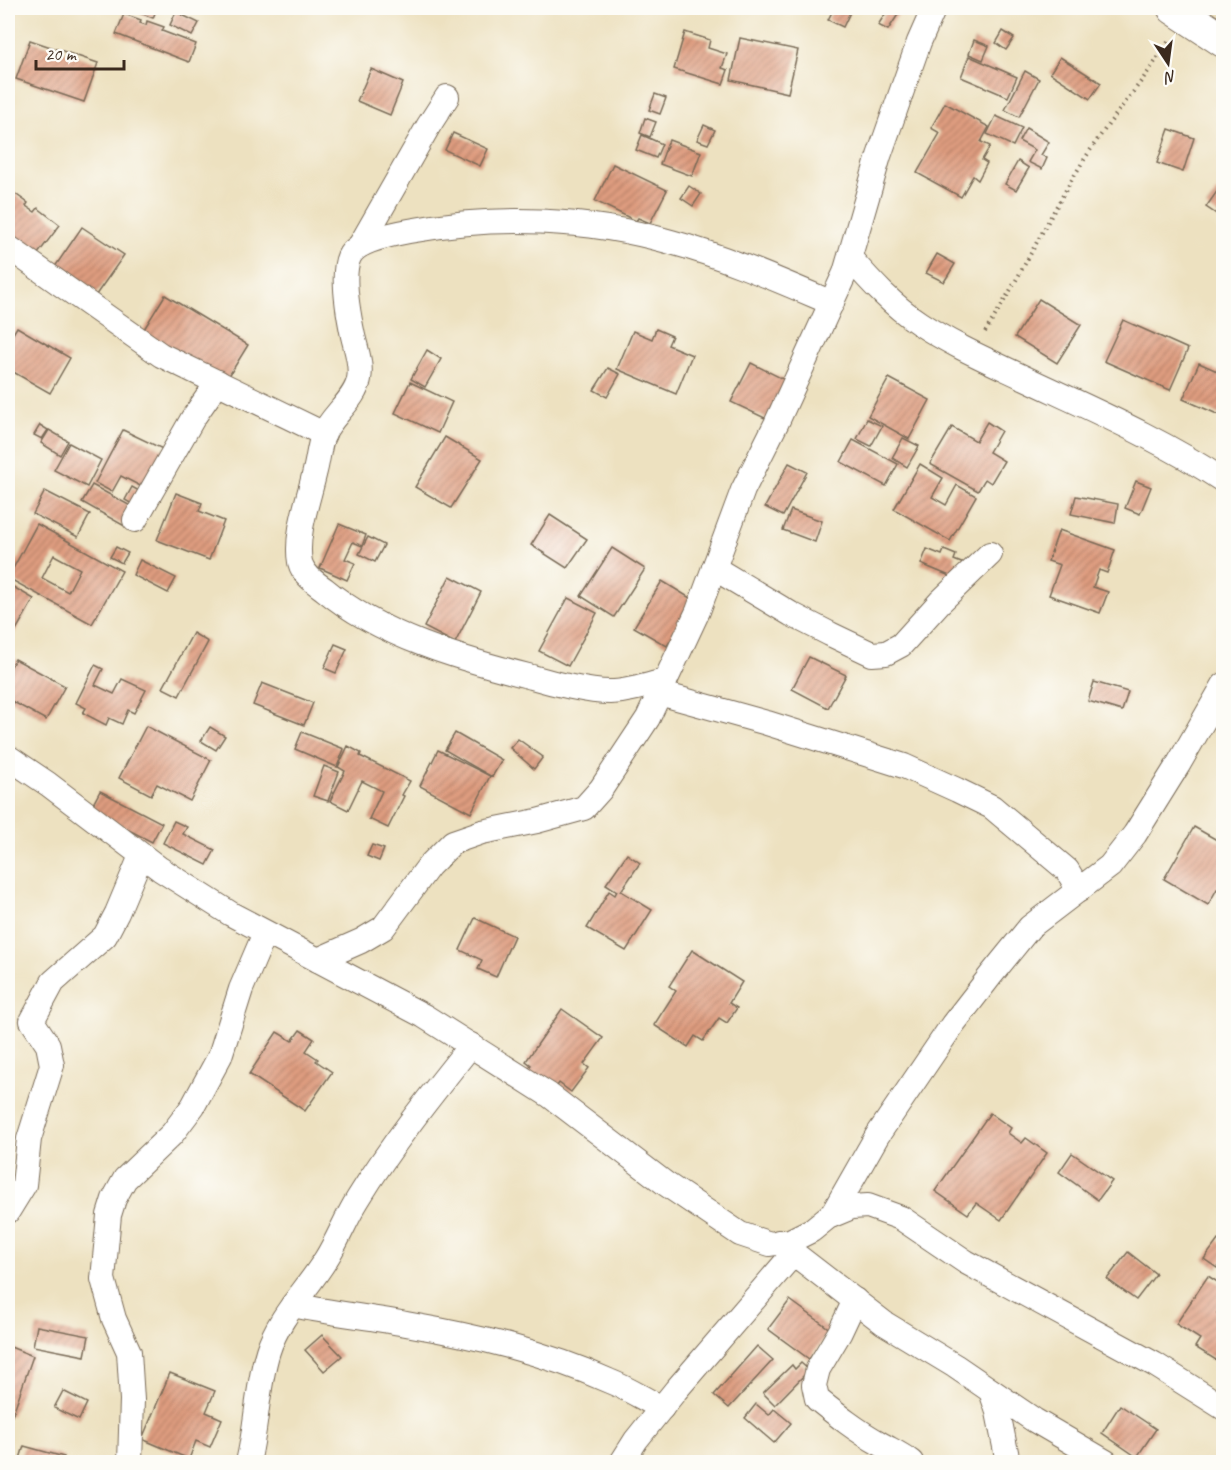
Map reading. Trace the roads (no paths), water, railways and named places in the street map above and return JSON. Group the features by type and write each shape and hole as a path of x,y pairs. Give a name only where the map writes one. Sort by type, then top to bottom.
{"street":[{"path":"318,960 361,941 383,928 429,866 453,842 482,832 537,821 584,808 601,789 648,718 698,611 743,490 832,303 850,258 879,156 919,42 934,8"},
{"path":"1179,11 1224,41"},
{"path":"361,244 447,97"},
{"path":"832,303 766,275 672,242 601,226 515,221 450,224 399,233 361,244 348,257 346,270 360,381 324,434 298,545 301,566 309,577 342,604 402,635 472,662 555,683 610,692 662,687 904,766 992,807 1067,870 1079,890"},
{"path":"8,247 161,355 324,434"},
{"path":"850,258 879,292 919,323 972,353 1142,433 1199,464 1224,481"},
{"path":"135,520 193,418 218,382"},
{"path":"714,568 791,614 872,654 893,651 901,645 940,602 990,554"},
{"path":"832,1215 877,1136 952,1024 1030,927 1110,866 1136,834 1179,765 1224,685"},
{"path":"8,758 48,784 141,856 222,909 424,1016 471,1045 549,1095 666,1184 740,1234 786,1247 884,1323 1034,1420 1106,1462"},
{"path":"8,1211 24,1185 29,1138 52,1065 48,1045 32,1021 53,982 105,936 141,856"},
{"path":"130,1462 132,1400 129,1352 114,1319 103,1279 109,1215 114,1199 125,1179 172,1134 194,1106 220,1056 241,989 265,933"},
{"path":"248,1462 267,1351 276,1328 326,1259 357,1200 402,1133 471,1045"},
{"path":"622,1462 636,1440 790,1241 812,1230 832,1215 852,1207 868,1206 901,1218 966,1262 1154,1364 1224,1408"},
{"path":"855,1300 840,1332 818,1369 814,1385 817,1399 856,1429 879,1444 902,1454 911,1462"},
{"path":"294,1305 341,1315 405,1323 498,1344 568,1364 610,1381 662,1408"},
{"path":"991,1391 998,1412 1008,1462"}]}
